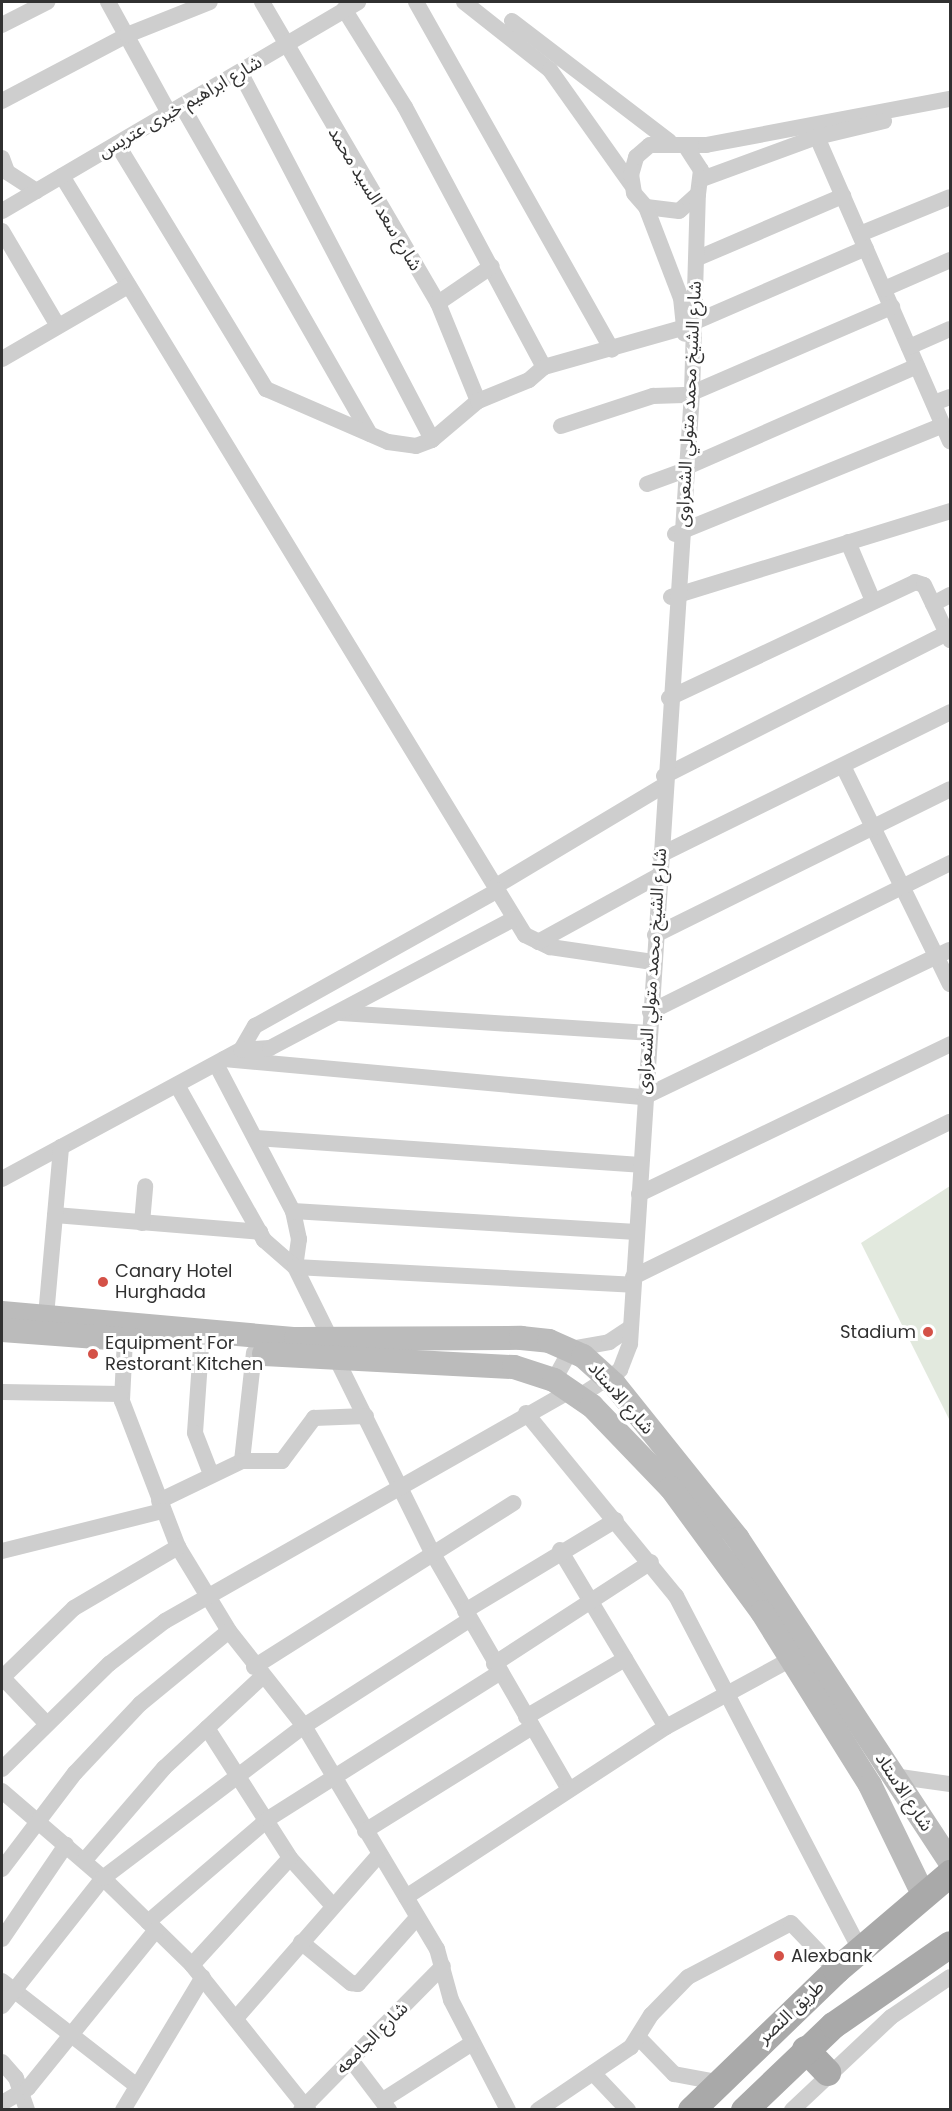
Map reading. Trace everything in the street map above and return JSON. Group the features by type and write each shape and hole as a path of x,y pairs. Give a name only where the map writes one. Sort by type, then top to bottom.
{"main road":[{"name":"شارع الاستاد","path":"2,1313 333,1349 481,1362 568,1389 671,1488 793,1658 870,1785 923,1894"},
{"name":"شارع الاستاد","path":"2,1330 125,1339 254,1353 521,1338 571,1349 610,1380 738,1539 951,1862"},
{"name":"طريق النصر","path":"691,2109 836,1970 923,1894 951,1873"},
{"name":"طريق النصر","path":"744,2109 805,2049 951,1944"},
{"path":"805,2049 827,2072"}],"street":[{"path":"2,25 47,2"},
{"path":"108,2 176,109 370,434"},
{"path":"2,101 127,35 210,2"},
{"name":"شارع سعد السيد محمد","path":"262,2 284,46 438,303 478,401"},
{"path":"416,2 612,350"},
{"path":"464,2 550,70 646,207 679,211 700,187 817,137 951,110"},
{"path":"484,2 669,141 686,147 951,99"},
{"path":"351,5 544,367"},
{"name":"شارع ابراهيم خيرى عتريس","path":"2,211 351,5"},
{"path":"240,72 432,440"},
{"path":"817,137 951,441"},
{"path":"631,184 632,165 643,150 669,141"},
{"path":"117,144 266,389 370,434 416,446 432,440 478,401 529,380 544,367 612,350 690,325 951,197"},
{"path":"686,147 698,161 700,187"},
{"path":"2,159 7,172 36,191"},
{"path":"62,176 525,935 538,942 653,962"},
{"name":"شارع الشيخ محمد متولي الشعراوى","path":"610,1380 626,1360 630,1328 678,533 684,469 690,325 698,258 700,187"},
{"path":"698,258 843,196"},
{"name":"شارع الشيخ محمد متولي الشعراوى","path":"646,207 679,290 690,325"},
{"path":"2,231 58,326"},
{"path":"884,289 951,260"},
{"path":"438,303 492,266"},
{"path":"2,359 128,286"},
{"path":"561,426 653,396 688,394 892,307"},
{"path":"909,347 951,329"},
{"path":"647,484 917,366"},
{"path":"934,404 951,397"},
{"path":"678,533 944,425"},
{"path":"674,602 848,542 951,511"},
{"path":"848,542 873,602"},
{"path":"241,1050 255,1026 497,888 664,781 949,637 924,585 915,582 669,698"},
{"path":"933,604 951,596"},
{"path":"660,855 951,712"},
{"path":"843,766 903,887 944,953 951,984"},
{"path":"655,935 951,789"},
{"path":"650,1012 951,863"},
{"path":"538,942 658,876"},
{"path":"2,1179 241,1050 263,1050 340,1012 514,919"},
{"path":"220,1062 644,1097 944,953"},
{"path":"340,1012 648,1033"},
{"path":"639,1194 951,1044"},
{"path":"220,1062 293,1211 298,1239 295,1267 333,1349 432,1554 569,1790"},
{"path":"177,1085 260,1232 274,1253 295,1267 633,1281 951,1122"},
{"path":"256,1138 640,1166"},
{"path":"46,1316 61,1147"},
{"path":"142,1223 146,1186"},
{"path":"293,1211 636,1232"},
{"path":"55,1215 260,1232"},
{"path":"568,1389 571,1349 609,1342 630,1328"},
{"path":"125,1339 121,1394 178,1547 229,1631 258,1672 304,1726 406,1897 443,1966 451,2000 471,2044 508,2109"},
{"path":"201,1347 195,1433 211,1474"},
{"path":"242,1461 254,1353"},
{"path":"2,1769 46,1723 124,1652 206,1595 401,1489 568,1389 610,1380"},
{"path":"2,1392 121,1394"},
{"path":"526,1413 651,1562 676,1596 724,1695 860,1949"},
{"path":"2,1551 161,1506 211,1474 242,1461 282,1461 314,1418 366,1416"},
{"path":"84,1861 258,1672 432,1554 513,1503"},
{"path":"2,2006 8,1986 103,1878 304,1726 560,1550 616,1520"},
{"path":"46,1723 2,1677 74,1608 178,1547"},
{"path":"560,1550 666,1727"},
{"path":"23,2102 67,2036 152,1925 268,1819 337,1780 651,1562"},
{"path":"2,1869 36,1820 140,1704 229,1631"},
{"path":"406,1897 666,1727 793,1658"},
{"path":"365,1831 625,1659"},
{"path":"207,1728 268,1819 290,1858 333,1906"},
{"path":"893,1776 951,1784"},
{"path":"2,1791 103,1878 198,1971 237,2017 305,2108"},
{"path":"2,1939 66,1845"},
{"path":"237,2017 379,1855"},
{"path":"123,2109 198,1971 290,1858"},
{"path":"301,1942 351,1983 358,1984 416,1919"},
{"path":"538,2109 640,2039 651,2015 688,1977 790,1923 836,1970"},
{"name":"شارع الجامعه","path":"305,2108 443,1966"},
{"path":"792,2109 827,2072 951,1977"},
{"path":"8,1986 67,2036 137,2086"},
{"path":"640,2039 674,2074 717,2082"},
{"path":"351,2060 386,2105 471,2044"},
{"path":"2,2062 16,2078 23,2102"},
{"path":"593,2073 628,2109"},
{"path":"2,2103 23,2102"}],"shaded area":[{"name":"Stadium","path":"950,1186 950,1421 861,1243"}],"place":[{"name":"Canary Hotel Hurghada","path":"103,1282"},
{"name":"Stadium","path":"928,1332"},
{"name":"Equipment For Restorant Kitchen","path":"93,1354"},
{"name":"Alexbank","path":"779,1956"}]}
